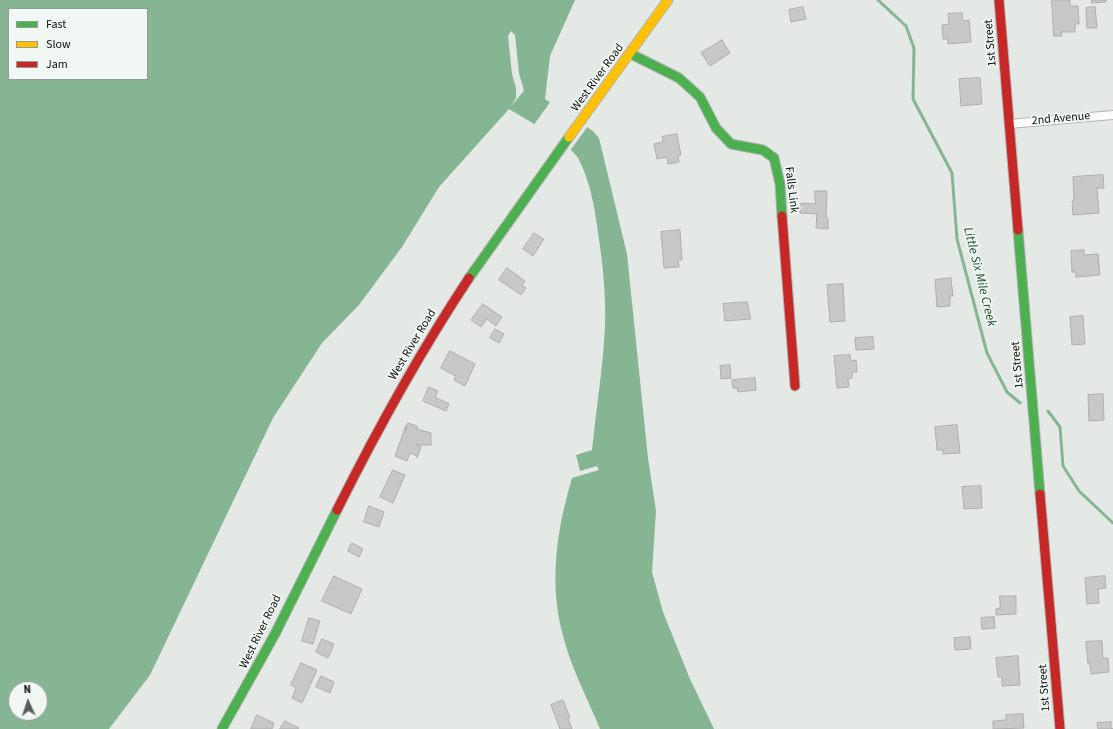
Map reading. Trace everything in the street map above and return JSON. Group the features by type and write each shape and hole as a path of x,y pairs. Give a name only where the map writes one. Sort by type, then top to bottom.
{"street":[{"name":"West River Road","path":"222,729 249,684 363,457 426,346 489,249 631,54 668,0"},
{"name":"1st Street","path":"999,0 1060,729"},
{"name":"Falls Link","path":"631,54 679,78 700,98 716,128 731,144 763,150 774,158 780,184 795,386"},
{"name":"2nd Avenue","path":"1009,124 1113,115"}],"shaded area":[{"path":"0,0 575,0 550,56 545,99 593,131 599,138 627,254 648,458 656,511 652,572 663,612 690,679 714,729 600,729 565,645 558,613 556,593 556,555 562,516 572,478 599,470 597,466 580,471 576,455 592,450 603,358 605,327 603,268 594,205 586,176 578,158 557,139 509,109 439,187 402,247 359,305 322,343 273,418 150,675 109,729 0,729","holes":["511,31 515,35 519,73 524,91 511,106 516,98 516,88 512,74 508,36"]}],"pier":[{"path":"551,101 588,126 569,152 556,141 533,126"}],"building":[{"path":"1052,0 1070,0 1070,6 1078,6 1079,24 1075,24 1075,32 1061,32 1062,36 1054,36"},
{"path":"1092,0 1106,0 1106,2 1092,3"},
{"path":"803,7 806,19 791,22 789,10"},
{"path":"1095,7 1097,28 1087,28 1086,8"},
{"path":"962,13 963,21 969,20 971,42 948,44 948,39 943,39 942,25 949,24 948,14"},
{"path":"722,40 730,53 710,66 701,53"},
{"path":"980,78 982,104 961,106 959,79"},
{"path":"677,134 681,155 678,156 679,162 668,164 667,157 657,159 654,144 663,142 662,137"},
{"path":"1103,175 1104,188 1097,188 1099,213 1073,215 1073,177"},
{"path":"815,191 827,191 826,218 828,218 828,229 816,228 817,214 800,213 801,203 815,204"},
{"path":"680,230 682,260 678,260 679,267 664,268 661,232"},
{"path":"534,233 544,239 533,256 523,249"},
{"path":"1084,250 1084,255 1098,254 1100,275 1076,277 1076,272 1072,272 1071,251"},
{"path":"507,268 525,281 522,286 526,288 521,295 499,280"},
{"path":"951,278 953,296 950,296 950,306 937,307 935,280"},
{"path":"843,284 845,321 830,322 827,285"},
{"path":"747,302 751,319 725,321 723,304"},
{"path":"483,304 502,317 496,326 487,319 481,327 471,320"},
{"path":"1083,316 1085,344 1072,345 1070,317"},
{"path":"495,329 504,334 499,343 490,338"},
{"path":"873,337 874,349 856,350 855,338"},
{"path":"450,351 475,364 465,386 454,380 456,376 441,368"},
{"path":"850,355 851,361 856,360 857,372 852,372 852,378 848,379 849,387 837,388 834,356"},
{"path":"730,365 731,378 721,379 720,366"},
{"path":"755,378 756,390 738,392 737,388 733,388 732,380"},
{"path":"429,387 438,391 435,397 449,404 446,411 423,401"},
{"path":"1103,394 1104,420 1089,421 1088,395"},
{"path":"408,423 417,426 417,429 431,433 431,445 416,445 421,447 417,458 417,456 410,453 407,461 395,456"},
{"path":"957,425 960,453 943,454 943,450 937,450 935,427"},
{"path":"393,470 405,475 393,503 380,497"},
{"path":"981,486 982,508 964,509 962,487"},
{"path":"369,506 384,512 379,527 364,522"},
{"path":"352,543 363,549 359,557 348,551"},
{"path":"334,576 362,589 351,614 322,601"},
{"path":"1105,576 1106,588 1098,589 1099,603 1087,604 1085,578"},
{"path":"1000,596 1016,596 1016,614 996,615 996,609 1000,608"},
{"path":"994,617 995,628 982,629 981,618"},
{"path":"309,618 320,621 313,644 302,641"},
{"path":"970,637 971,649 955,650 954,638"},
{"path":"322,639 334,644 328,658 316,652"},
{"path":"1102,641 1103,658 1108,658 1109,672 1091,674 1090,664 1088,664 1086,642"},
{"path":"1018,656 1020,685 1002,686 1002,677 998,677 996,658"},
{"path":"301,663 317,670 302,703 292,698 296,688 291,685"},
{"path":"321,676 334,682 330,693 316,687"},
{"path":"563,700 570,718 568,719 572,729 560,729 551,705"},
{"path":"1023,714 1024,728 993,729 993,721 1006,720 1006,715"},
{"path":"257,715 274,723 272,729 251,729"},
{"path":"285,721 299,728 280,729"},
{"path":"1111,722 1111,728 1113,729 1098,729 1097,723"}],"waterway":[{"name":"Little Six Mile Creek","path":"878,0 906,26 914,48 913,99 952,173 957,239 987,353 1007,392 1020,403"},
{"name":"Little Six Mile Creek","path":"1048,411 1060,427 1063,466 1079,491 1113,523"}],"traffic: fast":[{"path":"631,54 679,78 700,97 716,128 731,144 763,150 774,158 780,184 782,216"},
{"path":"469,278 569,137"},
{"path":"1018,230 1040,494"},
{"path":"222,729 275,634 337,510"}],"traffic: slow":[{"path":"569,137 668,0"}],"traffic: jam":[{"path":"999,0 1018,230"},
{"path":"782,216 795,386"},
{"path":"337,510 400,392 433,334 469,278"},
{"path":"1040,494 1060,729"}]}
